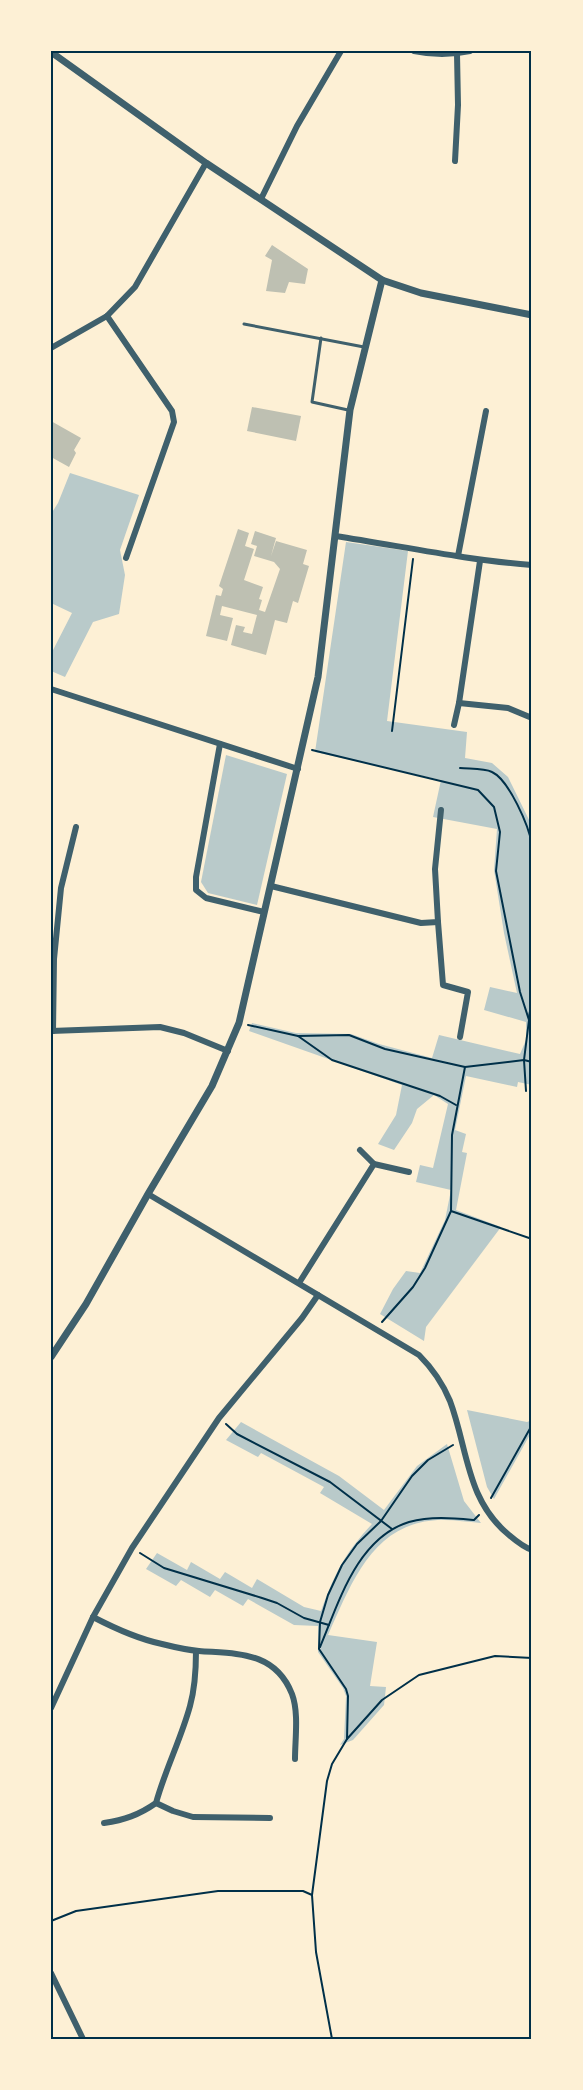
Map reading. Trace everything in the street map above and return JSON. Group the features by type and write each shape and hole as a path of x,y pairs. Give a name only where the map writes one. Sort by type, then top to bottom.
{"street":[{"path":"261,199 297,126 341,51"},
{"path":"414,51 430,54 457,54 470,51"},
{"path":"51,52 206,163 382,280 421,293 532,315"},
{"path":"455,161 458,105 457,54"},
{"path":"51,348 107,316 135,287 206,163"},
{"path":"51,1357 87,1304 212,1086 239,1023 318,677 350,410 382,280"},
{"path":"107,316 172,411 174,422 126,558"},
{"path":"458,556 486,411"},
{"path":"335,536 480,561 532,565"},
{"path":"454,725 480,561"},
{"path":"51,689 298,769"},
{"path":"459,703 508,708 532,717"},
{"path":"220,744 196,877 196,890 206,898 264,912"},
{"path":"441,810 435,869 443,986 468,992 460,1037"},
{"path":"76,827 61,888 54,959 52,1031 160,1027 184,1033 228,1051"},
{"path":"271,886 421,923 438,922"},
{"path":"360,1150 374,1164 409,1172"},
{"path":"299,1283 374,1164"},
{"path":"148,1194 410,1348 428,1364 441,1382 450,1401 474,1488 484,1509 499,1527 523,1546 532,1550"},
{"path":"51,1708 93,1617 132,1548 219,1418 302,1318 318,1295"},
{"path":"93,1617 123,1633 160,1644 196,1651 235,1653 257,1658 271,1665 285,1679 293,1696 295,1759"},
{"path":"104,1823 121,1821 142,1813 156,1803 190,1705 196,1677 196,1651"},
{"path":"156,1803 193,1817 270,1818"},
{"path":"51,1973 82,2039"}],"lane":[{"path":"244,324 364,347"},
{"path":"321,338 312,402 350,410"}],"path":[{"path":"392,731 414,548"},
{"path":"303,748 478,790 494,807 500,832 496,872 520,992 529,1020"},
{"path":"460,768 490,771 502,778 530,831 532,845"},
{"path":"526,1091 524,1060 532,1000"},
{"path":"239,1023 298,1036 349,1035 385,1049 465,1067 524,1060 532,1062"},
{"path":"298,1036 332,1060 440,1096 458,1106"},
{"path":"526,1040 532,1042"},
{"path":"376,1328 412,1287 425,1268 451,1211 452,1135 465,1067"},
{"path":"451,1211 532,1239"},
{"path":"219,1418 237,1434 330,1482 392,1530"},
{"path":"319,1649 355,1569 368,1550 392,1530 410,1522 439,1517 474,1520 484,1509 532,1425"},
{"path":"347,1739 346,1689 319,1649 320,1622 328,1595 342,1565 357,1544 381,1521 411,1476 447,1447 462,1442"},
{"path":"132,1548 164,1568 277,1603 304,1618 329,1625"},
{"path":"332,2039 316,1953 312,1895 327,1781 332,1764 347,1739 382,1700 419,1675 495,1656 532,1658"},
{"path":"51,1921 76,1911 218,1891 303,1891 312,1895"}],"shaded area":[{"path":"70,473 139,495 120,550 125,575 119,614 93,622 65,677 51,671 51,654 72,613 51,603 51,514"},
{"path":"346,542 408,551 387,721 467,732 465,758 492,763 508,777 532,826 532,1085 518,1082 517,1087 466,1076 455,1130 466,1134 462,1152 467,1153 456,1210 501,1227 426,1327 424,1341 380,1314 393,1289 406,1271 420,1273 445,1220 451,1190 416,1182 420,1165 433,1168 448,1104 434,1095 417,1109 412,1123 394,1150 378,1144 396,1115 402,1085 249,1031 252,1023 296,1033 351,1034 432,1058 439,1035 520,1054 526,1040 526,1022 484,1010 490,987 517,993 494,870 497,829 433,817 441,780 315,752"},
{"path":"226,755 287,774 257,905 208,893 201,882"},
{"path":"467,1410 527,1422 532,1420 532,1431 494,1499 487,1487"},
{"path":"241,1422 339,1476 384,1510 417,1466 447,1444 464,1501 481,1523 444,1520 420,1522 400,1530 383,1542 357,1575 328,1635 377,1642 370,1686 386,1687 384,1705 353,1740 340,1745 344,1739 346,1696 318,1652 318,1626 294,1625 248,1599 243,1606 215,1590 210,1597 181,1580 176,1586 146,1569 157,1553 187,1570 191,1562 220,1579 225,1572 252,1588 257,1579 304,1607 321,1611 341,1564 372,1524 320,1493 324,1487 261,1453 258,1457 226,1440"}],"building":[{"path":"272,245 308,269 305,284 289,282 285,293 266,291 272,260 265,256"},
{"path":"252,407 301,416 296,441 247,431"},
{"path":"51,421 81,438 74,450 76,453 69,467 51,457"},
{"path":"238,529 249,533 245,546 254,549 244,580 263,587 259,599 262,600 259,610 265,612 280,569 274,562 254,556 257,546 251,544 255,531 276,538 271,556 276,541 307,550 303,564 309,566 298,603 293,601 287,623 275,620 266,655 231,645 236,625 245,627 243,632 252,634 257,615 222,606 220,615 233,618 227,641 206,636 216,595 221,596 223,589 219,586"}]}
